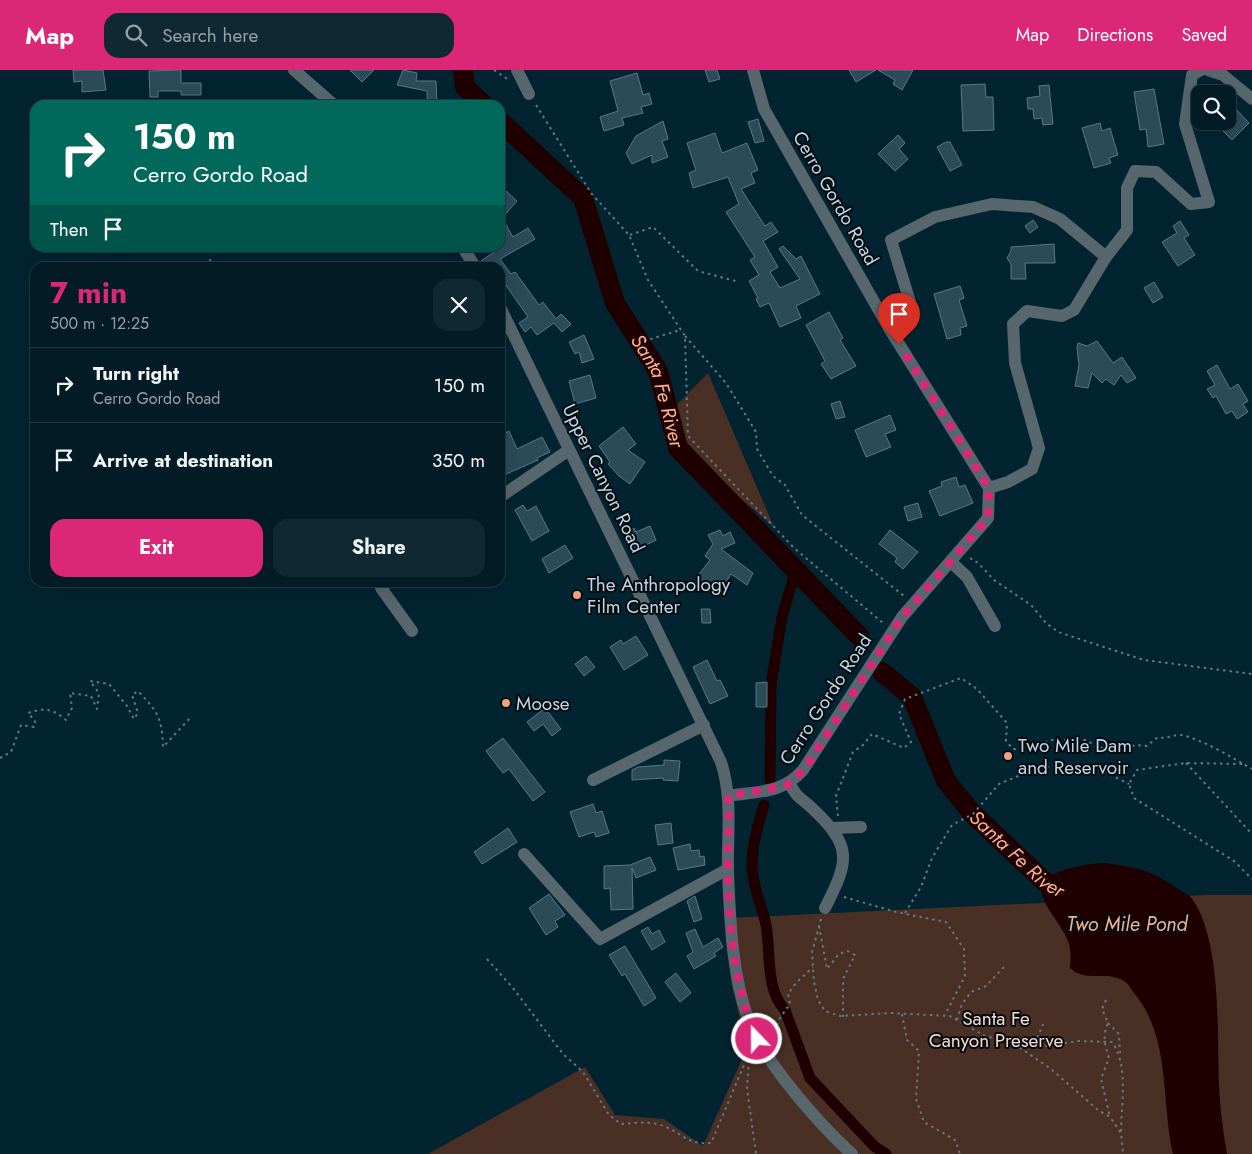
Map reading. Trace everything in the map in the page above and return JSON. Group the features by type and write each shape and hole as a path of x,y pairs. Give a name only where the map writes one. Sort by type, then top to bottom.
{"street":[{"path":"294,70 328,100"},
{"path":"517,70 529,94"},
{"name":"Cerro Gordo Road","path":"728,796 786,786 810,761 892,631 988,518 989,488 889,328 764,109 753,70"},
{"path":"989,488 1008,482 1032,469 1039,448 1015,363 1013,324 1027,311 1062,316 1074,310 1106,257 1127,230 1127,188 1135,171 1156,172 1191,204 1209,202 1185,124 1192,75 1201,70"},
{"path":"1208,70 1224,75 1252,99"},
{"path":"889,328 902,318 910,302 891,240 935,217 992,204 1033,207 1060,218 1106,257"},
{"name":"Upper Canyon Road","path":"505,317 721,762 728,796 728,869 737,970 745,1008 760,1044 819,1121 852,1154"},
{"path":"505,494 569,450"},
{"path":"956,557 995,626"},
{"path":"382,587 381,588 412,631"},
{"path":"593,780 704,725"},
{"path":"786,786 799,799 812,807 832,828 843,846 845,861 825,908"},
{"path":"832,828 855,828"},
{"path":"524,854 600,939 728,869"}],"path":[{"path":"494,70 529,94 591,193 629,235 648,280 685,336 726,383 756,432 757,449 773,476 785,485 802,516 914,604"},
{"path":"629,235 653,227 698,271 739,282"},
{"path":"210,262 211,255"},
{"path":"644,341 681,330"},
{"path":"685,336 688,436 794,548 892,631"},
{"path":"956,557 978,564 994,580 1031,605 1046,623 1058,632 1144,660 1252,674"},
{"path":"855,828 838,820 836,796 853,752 863,745 872,734 904,748 911,742 899,714 905,699 961,678 977,689 1007,723 1006,741 1013,749 1023,749 1052,740 1086,740 1097,747 1122,751 1135,745 1147,746 1158,738 1165,739 1180,734 1252,769"},
{"path":"0,758 11,752 21,725 34,727 35,721 28,713 39,709 53,710 66,720 72,708 70,693 91,696 97,709 99,693 90,681 108,684 127,706 134,719 138,714 132,695 138,691 157,711 162,725 163,747 192,716"},
{"path":"1129,784 1137,770 1186,763 1243,764"},
{"path":"1186,763 1252,834"},
{"path":"904,913 921,887 932,858 952,825 974,814 999,784 1037,768 1064,765 1101,770 1129,784 1134,798 1234,861 1252,879"},
{"path":"832,893 904,913 946,922 964,949 965,976 945,1015"},
{"path":"825,908 818,924 812,952 818,1000 825,1011 843,1016 945,1015 985,1036 1013,1043 1047,1046 1078,1041 1104,1041 1112,1042 1120,1053"},
{"path":"818,924 827,969 839,954 848,951 855,955 843,980 843,1016"},
{"path":"487,958 513,988 563,1054 584,1072 609,1116 621,1124 645,1122 666,1127 684,1138 699,1144 711,1143 744,1061 760,1044 770,1043 780,1018 790,1004 788,994 813,967"},
{"path":"957,1020 962,1004 972,992 986,986 1004,967"},
{"path":"1106,1000 1102,1009 1108,1024 1119,1034 1122,1066 1121,1133 1123,1154"},
{"path":"902,1014 907,1040 919,1051 916,1099 924,1122 955,1140 960,1154"},
{"path":"1035,1044 1044,1024"},
{"path":"1108,1024 1104,1032 1104,1041 1109,1058 1101,1079 1110,1117 1121,1133"},
{"path":"1013,1043 1051,1069 1098,1110 1110,1117"},
{"path":"756,1154 747,1088 749,1060 760,1044"}],"green space":[{"path":"708,373 774,527 719,480 684,444 674,408"},
{"name":"Santa Fe Canyon Preserve","path":"1207,895 1252,895 1252,1154 428,1154 585,1067 615,1115 664,1119 703,1146 747,1048 731,982 729,918"}],"water":[{"name":"Two Mile Pond","path":"1104,863 1134,868 1160,877 1192,898 1202,918 1209,940 1216,990 1219,1095 1227,1154 1173,1154 1169,1134 1163,1070 1154,1029 1146,1010 1124,981 1110,976 1082,975 1070,968 1068,941 1044,900 1042,890 1045,882 1053,875 1062,871 1074,867"}],"building":[{"path":"73,70 103,70 106,90 82,92 82,81 74,82"},
{"path":"181,70 181,83 201,83 201,95 181,95 181,91 158,91 158,97 150,97 149,71"},
{"path":"350,70 374,70 362,82"},
{"path":"403,70 417,73 416,81 436,81 437,100 427,100 427,91 397,85"},
{"path":"705,70 717,70 720,79 709,82"},
{"path":"849,70 876,70 856,82"},
{"path":"878,70 913,70 902,90 893,84 895,80"},
{"path":"637,73 643,95 649,93 652,104 641,107 643,113 622,118 624,125 604,131 600,117 618,111 610,81"},
{"path":"985,84 986,97 993,97 994,130 963,131 961,85"},
{"path":"1049,85 1053,124 1043,125 1042,118 1034,119 1033,109 1028,109 1027,98 1040,96 1039,86"},
{"path":"1154,89 1164,144 1148,147 1146,129 1140,130 1134,92"},
{"path":"1236,109 1249,123 1232,140 1222,130 1236,130"},
{"path":"758,119 764,141 755,143 748,122"},
{"path":"663,121 668,139 662,141 668,157 652,163 652,155 632,164 626,153 636,136"},
{"path":"1100,123 1102,131 1110,128 1118,155 1109,158 1111,163 1094,168 1082,128"},
{"path":"715,133 722,153 747,143 758,170 751,173 755,183 741,189 765,226 771,222 778,232 763,241 778,267 770,272 780,288 800,279 779,249 783,246 796,259 801,256 820,294 796,306 801,318 780,327 769,303 760,307 756,299 758,298 749,281 759,275 750,260 755,257 726,212 739,204 728,177 693,188 689,173 696,170 687,143"},
{"path":"898,135 905,143 899,149 908,159 895,171 878,154"},
{"path":"950,142 962,165 950,171 937,147"},
{"path":"505,190 517,201 505,215"},
{"path":"1033,220 1038,227 1030,233 1025,226"},
{"path":"1180,221 1189,235 1184,238 1195,255 1178,266 1162,242 1177,233 1173,226"},
{"path":"505,223 513,237 528,228 535,239 500,259 502,262 481,261 494,252 505,252"},
{"path":"1054,244 1055,263 1025,263 1026,279 1011,279 1011,264 1007,258 1011,247"},
{"path":"505,266 511,274 515,272 539,305 543,302 556,319 561,314 571,324 562,332 554,323 537,335 531,327 525,332 519,323 528,317 505,284"},
{"path":"1154,282 1163,297 1153,303 1144,288"},
{"path":"960,286 964,298 959,300 967,326 960,328 961,335 947,339 934,294"},
{"path":"829,312 843,338 840,340 856,366 831,379 821,364 825,361 806,325"},
{"path":"584,335 594,359 582,363 579,352 575,354 569,342"},
{"path":"1097,341 1113,363 1122,357 1136,378 1127,383 1121,375 1114,385 1106,379 1102,383 1092,373 1088,388 1075,386 1079,365 1078,343 1087,346"},
{"path":"1217,365 1230,389 1238,384 1248,401 1243,404 1248,412 1237,419 1232,411 1226,414 1216,396 1213,398 1207,389 1215,385 1207,371"},
{"path":"590,375 596,398 575,404 569,381"},
{"path":"840,401 845,417 836,419 831,404"},
{"path":"890,415 896,430 885,434 891,447 866,457 855,430"},
{"path":"623,427 636,444 628,450 645,462 630,484 608,464 610,462 599,446"},
{"path":"509,431 517,449 542,437 550,452 537,458 538,460 505,475 505,433"},
{"path":"956,477 959,487 965,485 973,503 940,516 929,491 942,486 941,482"},
{"path":"918,503 922,517 908,521 904,507"},
{"path":"523,505 527,511 536,506 549,531 532,541 515,510"},
{"path":"650,526 656,540 634,551 625,532 634,528 636,532"},
{"path":"720,530 723,536 730,532 735,543 721,549 753,573 747,585 731,574 723,587 715,580 710,586 696,578 710,560 705,556 713,544 708,535"},
{"path":"890,530 918,552 903,569 895,562 897,558 879,544"},
{"path":"565,545 573,558 549,573 542,559"},
{"path":"701,609 710,609 711,623 702,623"},
{"path":"636,636 648,655 624,670 610,647 621,640 623,644"},
{"path":"586,656 595,667 584,676 575,664"},
{"path":"707,660 717,681 720,680 728,696 710,704 693,667"},
{"path":"767,682 767,707 756,707 756,683"},
{"path":"545,708 561,729 552,736 543,724 534,731 527,722"},
{"path":"503,738 545,792 533,801 509,769 503,773 486,751"},
{"path":"664,760 680,761 678,781 663,780 663,778 632,780 632,770 638,767 664,765"},
{"path":"593,804 596,813 602,811 609,833 596,837 594,832 579,837 570,812"},
{"path":"671,823 673,843 658,845 655,825"},
{"path":"508,828 517,842 482,864 474,852"},
{"path":"690,844 691,851 699,850 700,857 704,856 705,865 678,870 673,848"},
{"path":"650,857 656,870 636,878 632,868 633,909 611,910 610,888 604,889 604,866 630,865"},
{"path":"549,894 565,915 555,921 558,927 546,935 529,908"},
{"path":"695,896 702,919 694,922 687,901"},
{"path":"648,927 652,934 659,930 665,942 652,950 641,931"},
{"path":"695,929 703,947 718,938 723,947 714,953 716,956 694,969 687,956 693,952 686,933"},
{"path":"625,946 656,998 644,1006 625,974 622,976 609,955"},
{"path":"676,973 691,993 680,1002 665,982"}],"waterway":[{"name":"Santa Fe River","path":"463,70 465,87 479,100"},
{"name":"Santa Fe River","path":"505,126 583,198 615,303 658,371 678,448 859,636"},
{"path":"770,780 771,684 782,617 796,569"},
{"name":"Santa Fe River","path":"882,672 912,697 946,781 973,814 1045,882 1069,895"},
{"path":"764,805 754,843 752,873 766,925 774,992 785,1010 810,1078 874,1146 886,1154"}],"place":[{"name":"The Anthropology Film Center","path":"577,595"},
{"name":"Moose","path":"506,703"},
{"name":"Two Mile Dam and Reservoir","path":"1008,756"}],"route":[{"path":"757,1039 745,1008 737,970 728,869 730,810 728,796 781,788 790,784 795,779 810,761 852,692 902,617 988,518 989,488 899,344"}]}
